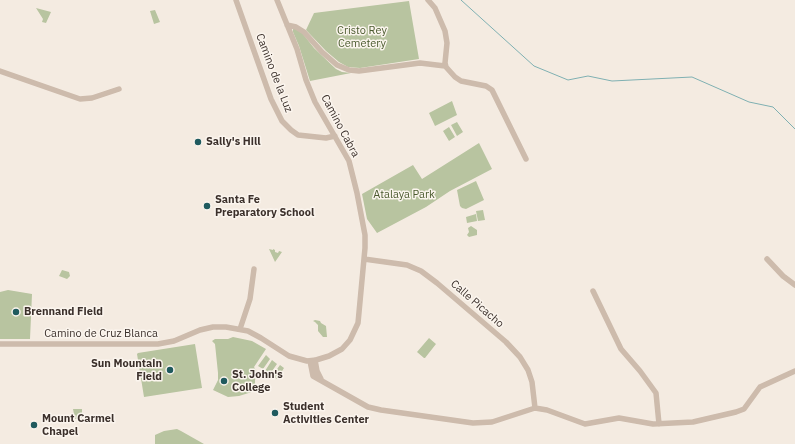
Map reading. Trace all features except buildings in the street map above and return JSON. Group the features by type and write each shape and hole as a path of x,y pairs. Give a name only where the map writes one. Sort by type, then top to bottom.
{"street":[{"name":"Camino de la Luz","path":"236,0 271,99 282,121 298,135 326,138 335,136"},
{"name":"Camino Cabra","path":"277,0 315,102 346,154 351,169 365,235 358,323 353,336 342,349 335,353 312,360"},
{"path":"428,0 435,8 445,31 447,44 445,66"},
{"path":"287,25 296,26 337,65 349,70 420,63 445,66 461,81 486,86 492,90 526,159"},
{"path":"0,71 80,99 92,98 119,89"},
{"name":"Calle Picacho","path":"364,259 407,265 421,271 501,338 520,357 528,370 532,382 535,408"},
{"path":"767,259 795,286"},
{"path":"240,329 250,299 254,269"},
{"path":"593,291 621,349 656,393 659,424"},
{"name":"Camino de Cruz Blanca","path":"0,344 158,344 174,341 192,332 219,326 240,329 256,335 289,356 299,359 312,360"},
{"path":"312,360 313,376 321,379 360,403 374,409 473,423 492,422 535,408 548,410 585,424 619,418 659,424 693,422 742,410 746,408 755,392 760,387 795,371"}],"green space":[{"name":"Cristo Rey Cemetery","path":"409,1 419,59 360,68 348,67 339,62 326,51 306,30 314,13"},
{"path":"36,8 51,12 46,23 42,22 43,19"},
{"path":"155,10 160,22 154,24 150,11"},
{"path":"295,28 303,34 314,48 336,69 342,72 351,73 310,81 293,32 293,29"},
{"path":"452,101 457,115 435,126 429,113"},
{"path":"457,122 463,132 457,136 451,125"},
{"path":"449,127 455,137 449,141 443,131"},
{"name":"Atalaya Park","path":"479,143 492,169 450,191 426,207 377,233 367,219 362,194 413,165 422,179"},
{"path":"476,181 484,200 466,209 462,208 460,206 457,190"},
{"path":"483,210 485,220 478,221 476,211"},
{"path":"476,214 477,221 467,223 466,217"},
{"path":"471,226 477,230 477,235 469,237 467,235 469,232 468,228"},
{"path":"269,249 273,249 278,253 279,251 282,252 275,262"},
{"path":"62,270 69,272 70,276 67,279 59,276"},
{"name":"Brennand Field","path":"8,290 32,294 30,339 0,339 0,292"},
{"path":"313,321 320,321 326,326 327,337 323,337 318,331 318,325"},
{"path":"233,337 252,341 266,349 254,367 257,372 255,391 239,396 228,397 213,390 218,380 218,373 215,344 212,341 215,339 228,339"},
{"path":"429,338 436,344 424,358 417,352"},
{"name":"Sun Mountain Field","path":"195,344 202,388 144,397 137,354"},
{"path":"266,355 270,359 263,369 258,366"},
{"path":"272,360 277,364 270,374 265,371"},
{"path":"280,365 284,368 277,379 272,376"},
{"path":"73,409 82,409 82,418 75,419"},
{"path":"177,429 204,444 155,444 155,435 164,431"}],"waterway":[{"path":"461,0 534,66 568,80 588,76 612,81 692,77 749,102 773,107 795,129"}],"place":[{"name":"Sally's Hill","path":"198,142"},
{"name":"Santa Fe Preparatory School","path":"207,206"},
{"name":"Brennand Field","path":"16,312"},
{"name":"Sun Mountain Field","path":"170,370"},
{"name":"St. John's College","path":"224,381"},
{"name":"Student Activities Center","path":"275,413"},
{"name":"Mount Carmel Chapel","path":"34,425"}]}
